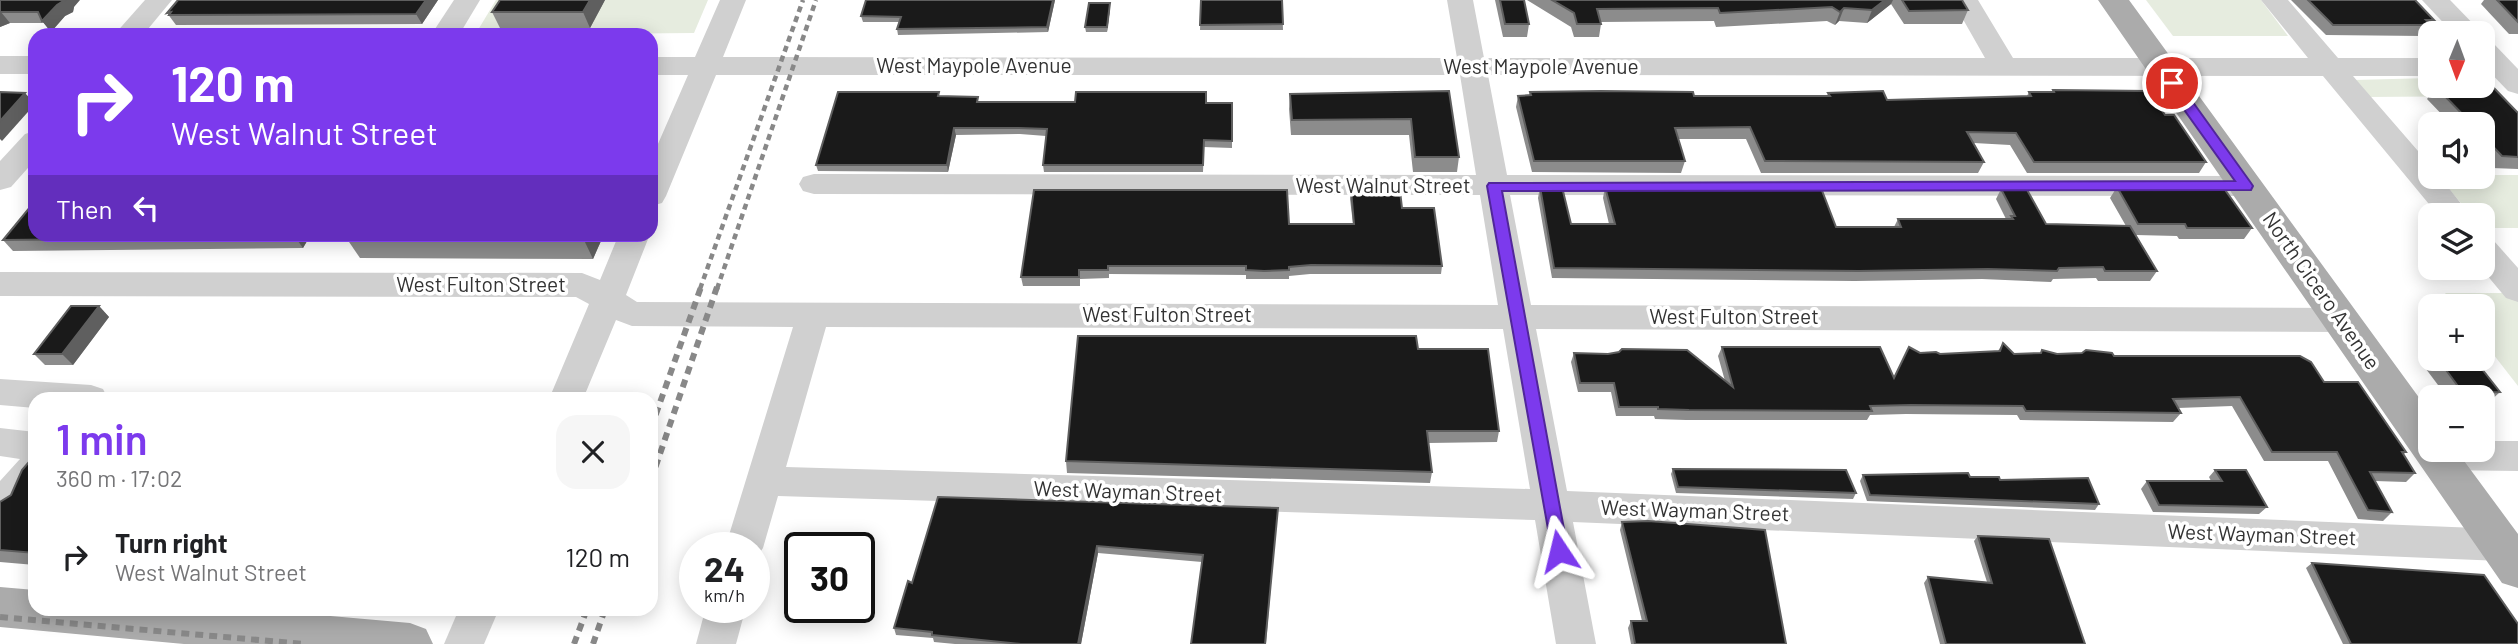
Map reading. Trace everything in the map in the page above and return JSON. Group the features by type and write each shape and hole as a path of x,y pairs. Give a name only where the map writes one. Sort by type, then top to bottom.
{"main road":[{"name":"North Cicero Avenue","path":"2113,0 2418,428"},
{"name":"North Cicero Avenue","path":"2443,462 2510,557"},
{"path":"0,607 28,610"},
{"path":"100,616 410,644"},
{"path":"0,634 115,644"}],"street":[{"path":"134,28 159,0"},
{"path":"449,28 467,0"},
{"path":"658,175 733,0"},
{"path":"1460,0 1576,644"},
{"path":"1965,0 2004,67"},
{"path":"2274,0 2445,203"},
{"path":"2435,0 2456,21"},
{"path":"0,65 28,65"},
{"name":"West Maypole Avenue","path":"658,66 2418,67"},
{"path":"1,177 28,148"},
{"path":"1,177 28,176"},
{"name":"West Walnut Street","path":"814,184 2246,186"},
{"path":"569,392 632,242"},
{"path":"2495,263 2518,290"},
{"name":"West Fulton Street","path":"0,284 582,285 632,314 2341,320"},
{"path":"749,532 813,314"},
{"path":"0,392 28,394"},
{"path":"0,442 28,445"},
{"path":"2495,454 2518,456"},
{"path":"0,507 28,474"},
{"name":"West Wayman Street","path":"763,481 1551,505 2510,557"},
{"path":"464,644 476,616"},
{"path":"716,644 722,623"}],"shaded area":[{"path":"496,0 708,0 694,33 658,33 658,28 479,28"},
{"path":"2146,0 2261,0 2288,36 2173,36"},
{"path":"2418,78 2418,97 2367,97 2354,80"},
{"path":"2495,175 2518,175 2518,228 2495,228 2495,203 2461,203 2449,189 2495,189"},
{"path":"2512,293 2518,300 2518,386 2495,356 2495,294 2446,294"}],"building":[{"path":"0,0 65,0 42,21 38,12 0,12"},
{"path":"178,0 426,0 416,14 169,15 171,12 167,13"},
{"path":"500,0 590,0 583,12 492,12"},
{"path":"866,0 1053,0 1047,27 897,29 901,17 861,16"},
{"path":"1201,0 1282,0 1283,24 1200,25"},
{"path":"1500,0 1524,0 1529,24 1505,24"},
{"path":"1552,0 1885,0 1872,10 1844,8 1840,12 1832,7 1720,13 1718,8 1597,9 1601,24 1577,24 1574,13"},
{"path":"1902,0 1962,0 1968,10 1909,11"},
{"path":"2308,0 2415,0 2434,20 2418,21 2418,25 2333,25"},
{"path":"2497,0 2518,0 2518,22"},
{"path":"1089,3 1110,3 1107,27 1085,27"},
{"path":"2053,90 2149,91 2165,115 2174,115 2206,162 2034,162 2016,133 1967,132 1984,162 1765,161 1750,127 1675,128 1685,161 1534,161 1518,96 1531,95 1530,92 1601,91 1693,92 1694,96 1830,96 1828,93 1883,91 1887,100 2031,96 2029,92 2054,92"},
{"path":"2496,90 2518,113 2518,157 2502,156 2495,149 2495,112 2460,112 2447,98 2496,98"},
{"path":"1449,91 1459,157 1415,157 1411,119 1292,120 1290,94"},
{"path":"0,92 25,93 0,121"},
{"path":"838,92 939,92 938,96 978,97 977,102 1075,102 1076,92 1206,92 1206,103 1232,103 1232,141 1204,140 1203,165 1043,165 1047,129 954,128 947,165 816,165"},
{"path":"1540,187 1562,187 1571,224 1615,224 1605,187 1821,188 1836,227 1901,227 1898,219 2013,219 2011,216 2015,216 2001,189 2026,188 2046,224 2130,226 2157,271 2105,271 2103,267 2059,268 2057,271 1554,268"},
{"path":"2117,187 2223,187 2252,228 2187,228 2185,224 2138,224"},
{"path":"1034,190 1287,190 1289,224 1354,224 1351,190 1400,191 1402,208 1434,208 1442,266 1311,265 1289,267 1289,270 1264,271 1246,270 1246,266 1108,266 1108,270 1079,270 1079,277 1021,277"},
{"path":"28,210 28,240 3,240"},
{"path":"71,306 99,306 62,354 34,354"},
{"path":"1078,336 1416,336 1418,349 1488,349 1499,431 1427,431 1432,472 1066,461"},
{"path":"2003,343 2014,354 2041,353 2042,350 2057,354 2082,353 2086,350 2112,353 2114,356 2300,356 2311,362 2324,382 2358,382 2406,452 2402,452 2415,473 2370,472 2392,512 2368,510 2337,452 2272,452 2240,397 2173,399 2181,413 2026,411 2023,406 1870,406 1872,411 1619,407 1614,383 1580,383 1574,353 1608,354 1622,349 1687,350 1733,387 1722,347 1880,347 1894,378 1909,347 1920,353 1940,354 2000,351"},
{"path":"2447,371 2483,371 2494,385 2457,385"},
{"path":"28,463 28,552 0,550 0,502 11,495"},
{"path":"1673,469 1846,470 1856,493 1678,487"},
{"path":"2215,470 2246,470 2267,507 2159,505 2147,481 2222,481"},
{"path":"1968,473 1970,477 1999,477 2000,480 2088,478 2099,504 1870,495 1863,475"},
{"path":"938,497 1278,508 1265,644 1191,644 1203,555 1097,546 1078,644 1021,644 932,635 932,632 894,628 908,581 912,583"},
{"path":"1648,521 1765,530 1786,644 1635,644 1631,621 1647,621 1622,522"},
{"path":"1978,536 2049,539 2085,644 1946,644 1928,577 1992,583"},
{"path":"2312,563 2484,575 2518,624 2518,644 2351,644"}],"railway":[{"path":"700,289 803,0"},
{"path":"717,289 816,0"},
{"path":"658,408 701,287"},
{"path":"658,460 717,287"},
{"path":"574,644 584,616"},
{"path":"593,644 603,616"},
{"path":"0,617 303,644"}],"route":[{"path":"1559,551 1494,186 2246,186 2172,83"}]}
